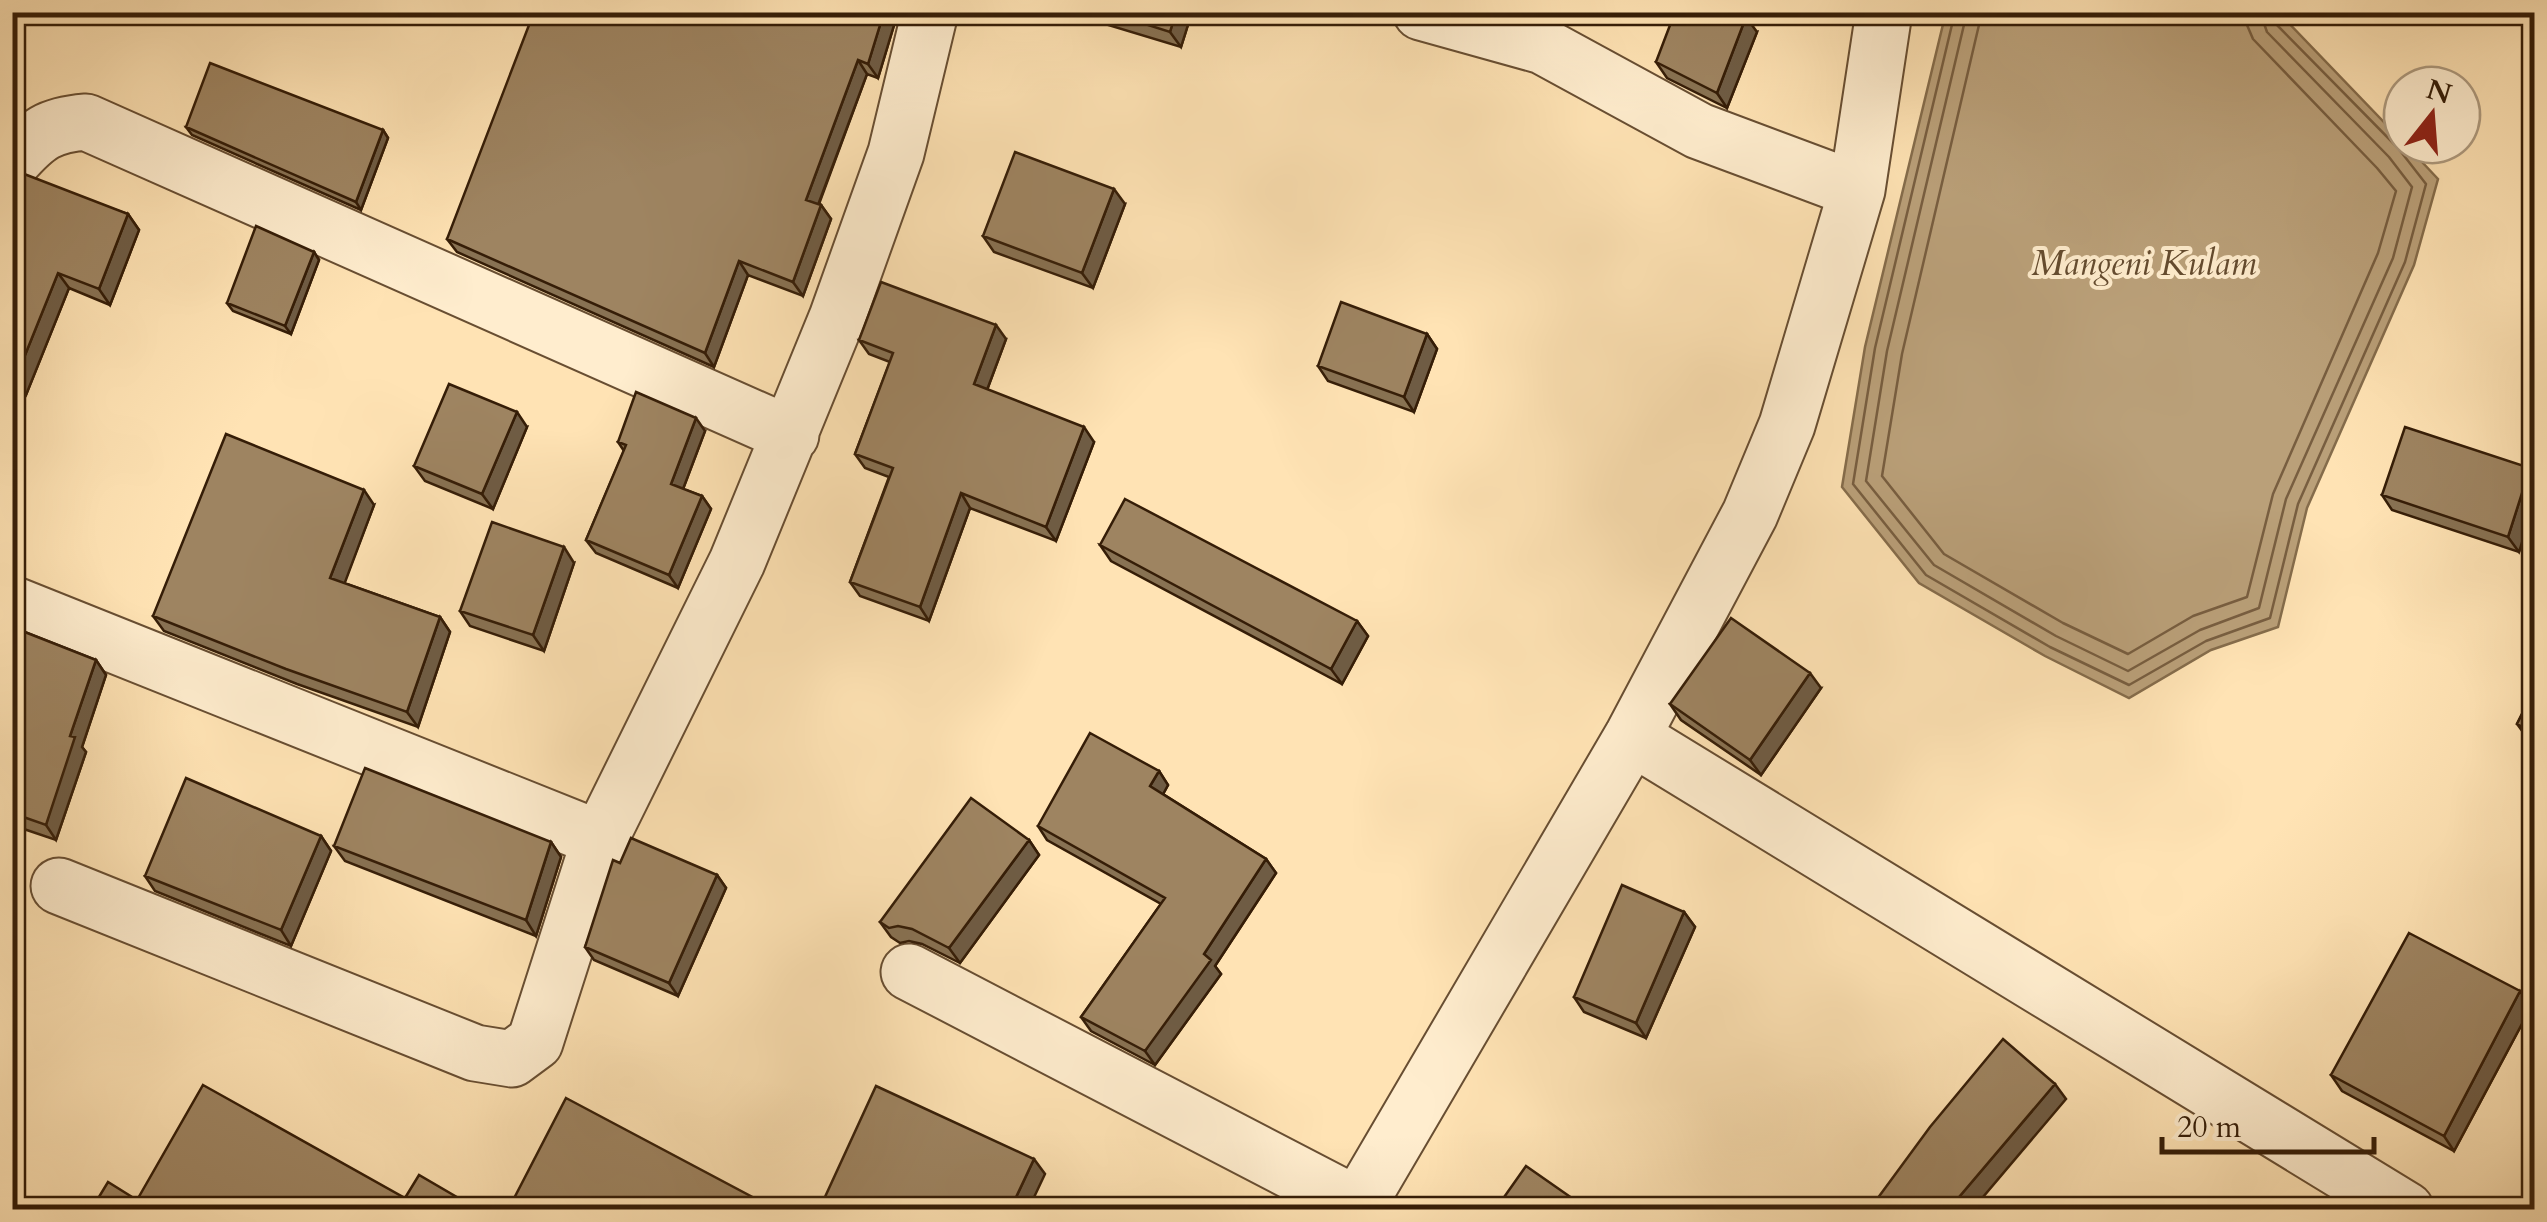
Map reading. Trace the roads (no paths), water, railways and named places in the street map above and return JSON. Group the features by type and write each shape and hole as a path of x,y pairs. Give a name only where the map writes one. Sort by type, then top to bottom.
{"street":[{"path":"59,886 475,1053 512,1059 534,1042 600,840 737,562 791,435 896,152 930,12"},
{"path":"1421,12 1543,46 1698,132 1858,190"},
{"path":"909,972 1356,1207 1632,737 1750,514 1780,443 1858,190 1884,12"},
{"path":"12,162 30,142 56,124 86,122 791,435"},
{"path":"12,604 600,840"},
{"path":"1632,737 2406,1210"}],"water":[{"name":"Mangeni Kulam","path":"1946,12 2279,13 2382,120 2382,165 2425,165 2438,179 2414,265 2307,508 2278,627 2211,650 2129,698 2045,656 1919,583 1842,487 1865,347"}]}
